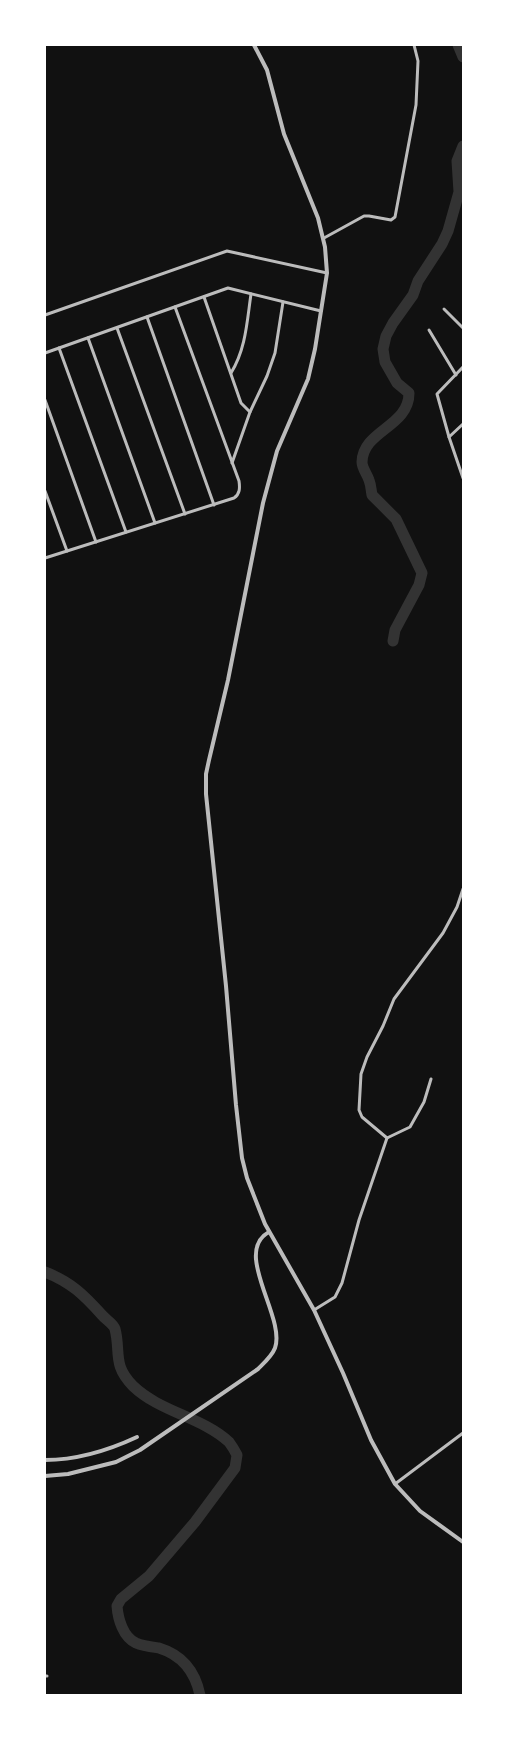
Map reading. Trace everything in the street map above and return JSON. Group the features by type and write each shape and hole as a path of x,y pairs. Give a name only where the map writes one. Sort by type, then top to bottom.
{"street":[{"path":"254,45 267,70 284,134 312,201 324,238 326,273 308,379 277,451 263,503 230,671 205,785 242,1158 247,1178 269,1232 314,1310 371,1440 395,1484 420,1511 463,1542"},
{"path":"324,238 364,216 391,220 395,217 416,104 418,61 414,45"},
{"path":"45,315 227,251 326,273"},
{"path":"45,353 228,288 321,311"},
{"path":"231,374 238,362 245,340 251,294"},
{"path":"204,297 241,403 250,412"},
{"path":"232,463 250,412 275,353 283,302"},
{"path":"45,558 214,505 234,498 239,492 239,481 175,307"},
{"path":"444,309 463,328"},
{"path":"147,317 214,505"},
{"path":"117,328 185,514"},
{"path":"429,330 456,375"},
{"path":"88,338 155,523"},
{"path":"59,348 126,532"},
{"path":"463,367 437,394 463,478"},
{"path":"45,400 96,542"},
{"path":"449,437 463,424"},
{"path":"45,491 67,551"},
{"path":"387,1138 362,1117 359,1110 361,1074 394,999 443,933 457,907 463,889"},
{"path":"314,1310 335,1297 342,1283 359,1220 387,1138 410,1127 424,1102 430,1079"},
{"path":"45,1476 68,1474 108,1465 140,1450 258,1369 272,1354 275,1348 276,1334 256,1255 258,1242 262,1236 269,1232"},
{"path":"395,1484 463,1433"},
{"path":"45,1460 72,1460 116,1447 137,1437"}],"waterway":[{"path":"458,45 463,57"},
{"path":"393,641 395,630 419,585 422,573 396,519 372,495 370,482 362,462 364,451 370,443 402,414 407,404 409,393 397,383 385,362 383,349 386,336 393,323 413,295 418,281 442,244 448,231 459,192 457,161 463,146"},
{"path":"45,1272 62,1280 76,1290 113,1325 117,1337 120,1365 126,1378 133,1386 156,1402 218,1433 229,1442 237,1455 235,1468 195,1522 149,1576 121,1599 117,1606 120,1622 128,1637 136,1643 167,1651 181,1660 191,1671 200,1695"}]}
